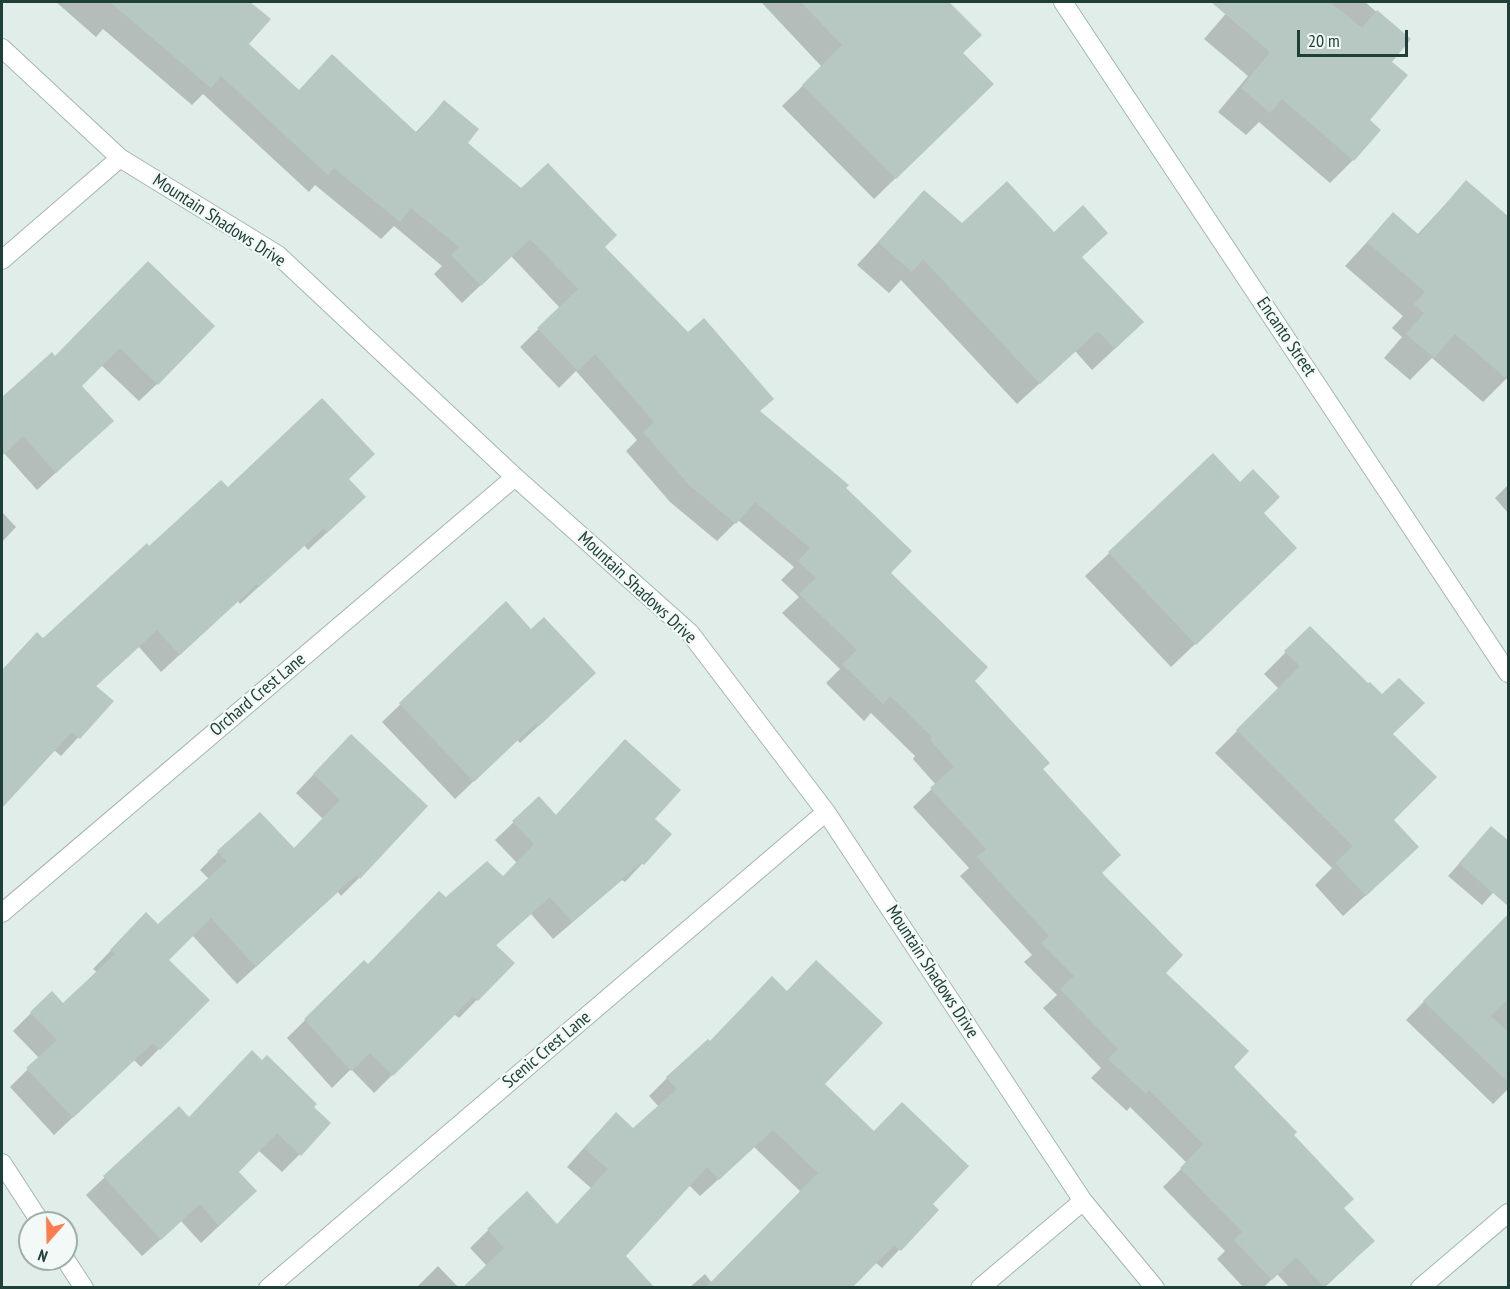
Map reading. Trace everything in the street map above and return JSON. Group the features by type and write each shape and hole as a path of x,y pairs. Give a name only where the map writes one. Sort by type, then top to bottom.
{"street":[{"name":"Encanto Street","path":"1064,2 1509,673"},
{"name":"Mountain Shadows Drive","path":"2,48 120,158 278,255 515,477 690,633 826,812 1083,1201 1155,1287"},
{"path":"2,260 120,158"},
{"name":"Orchard Crest Lane","path":"2,914 515,477"},
{"name":"Scenic Crest Lane","path":"268,1287 826,812"},
{"path":"2,1163 33,1211"},
{"path":"980,1287 1083,1201"},
{"path":"1420,1287 1509,1213"},
{"path":"73,1271 84,1287"}],"building":[{"path":"110,2 250,2 271,19 249,44 299,90 332,54 417,133 444,100 479,129 468,143 521,188 548,163 617,235 605,247 688,332 704,318 774,399 760,411 849,485 846,488 912,551 891,573 988,667 975,681 1050,763 1043,769 1121,855 1102,873 1183,955 1166,973 1249,1051 1234,1067 1297,1132 1294,1135 1354,1199 1344,1208 1375,1241 1324,1287 1296,1257 1272,1280 1234,1240 1242,1232 1180,1168 1203,1144 1149,1090 1146,1094 1108,1059 1118,1049 1060,989 1074,976 1041,943 1049,936 977,857 986,849 930,788 954,767 930,740 932,737 890,696 883,704 842,664 857,650 799,594 816,578 798,561 810,548 755,502 736,524 688,484 643,432 654,422 595,354 578,371 537,328 578,289 530,239 481,286 451,255 459,247 411,208 400,222 334,168 328,175 221,76 211,88"},
{"path":"801,2 949,2 982,35 963,53 994,84 896,179 802,85 842,45"},
{"path":"1211,2 1330,2 1362,28 1377,10 1411,39 1392,62 1408,75 1370,120 1381,130 1354,161 1282,99 1270,113 1241,88 1270,52"},
{"path":"1466,180 1509,217 1509,381 1455,334 1434,358 1406,334 1424,313 1414,304 1425,292 1367,242 1393,212 1419,235"},
{"path":"1007,181 1054,232 1083,205 1108,233 1082,257 1144,322 1115,349 1098,331 1040,384 923,259 912,272 878,242 924,190 962,223"},
{"path":"148,261 215,326 158,385 120,348 82,386 114,421 56,473 23,436 2,456 2,397 52,352 55,356"},
{"path":"322,398 375,454 349,479 366,497 327,533 323,529 259,587 257,584 180,655 157,630 96,686 114,701 80,739 72,732 2,808 2,670 37,632 43,638 147,543 149,546 221,480 228,487"},
{"path":"1213,453 1240,482 1253,469 1280,497 1264,513 1297,548 1196,645 1108,552"},
{"path":"506,601 531,629 544,617 596,673 539,726 536,723 474,782 399,703"},
{"path":"1310,626 1382,694 1399,678 1425,703 1393,734 1437,777 1394,820 1419,847 1366,896 1335,863 1353,846 1236,730 1300,666 1284,651"},
{"path":"351,734 428,806 360,879 356,875 256,967 211,918 169,960 210,1000 160,1050 153,1043 73,1118 26,1068 57,1040 30,1012 52,991 63,1003 115,954 110,950 146,912 158,924 227,861 217,851 260,812 294,848 340,800 313,774"},
{"path":"625,739 681,790 655,819 672,834 644,865 641,863 572,922 550,897 496,945 515,963 478,1001 473,997 393,1076 370,1053 351,1071 304,1019 364,960 368,964 439,891 446,897 487,861 503,876 534,844 512,821 539,796 556,815"},
{"path":"1491,826 1509,841 1509,907 1459,863"},
{"path":"1509,913 1509,998 1491,1016 1509,1033 1509,1083 1423,1001"},
{"path":"816,960 883,1023 825,1084 874,1131 902,1102 969,1166 933,1204 939,1210 901,1251 894,1245 853,1287 706,1287 818,1173 773,1130 719,1180 707,1167 626,1256 654,1287 463,1287 504,1248 487,1229 527,1191 557,1224 608,1169 584,1148 616,1112 633,1128 677,1089 666,1077 708,1039 710,1041 772,976 787,991"},
{"path":"252,1050 262,1060 267,1055 317,1104 314,1107 331,1123 301,1156 277,1133 239,1172 257,1191 219,1226 200,1204 161,1240 103,1176 179,1106 189,1117"}]}
